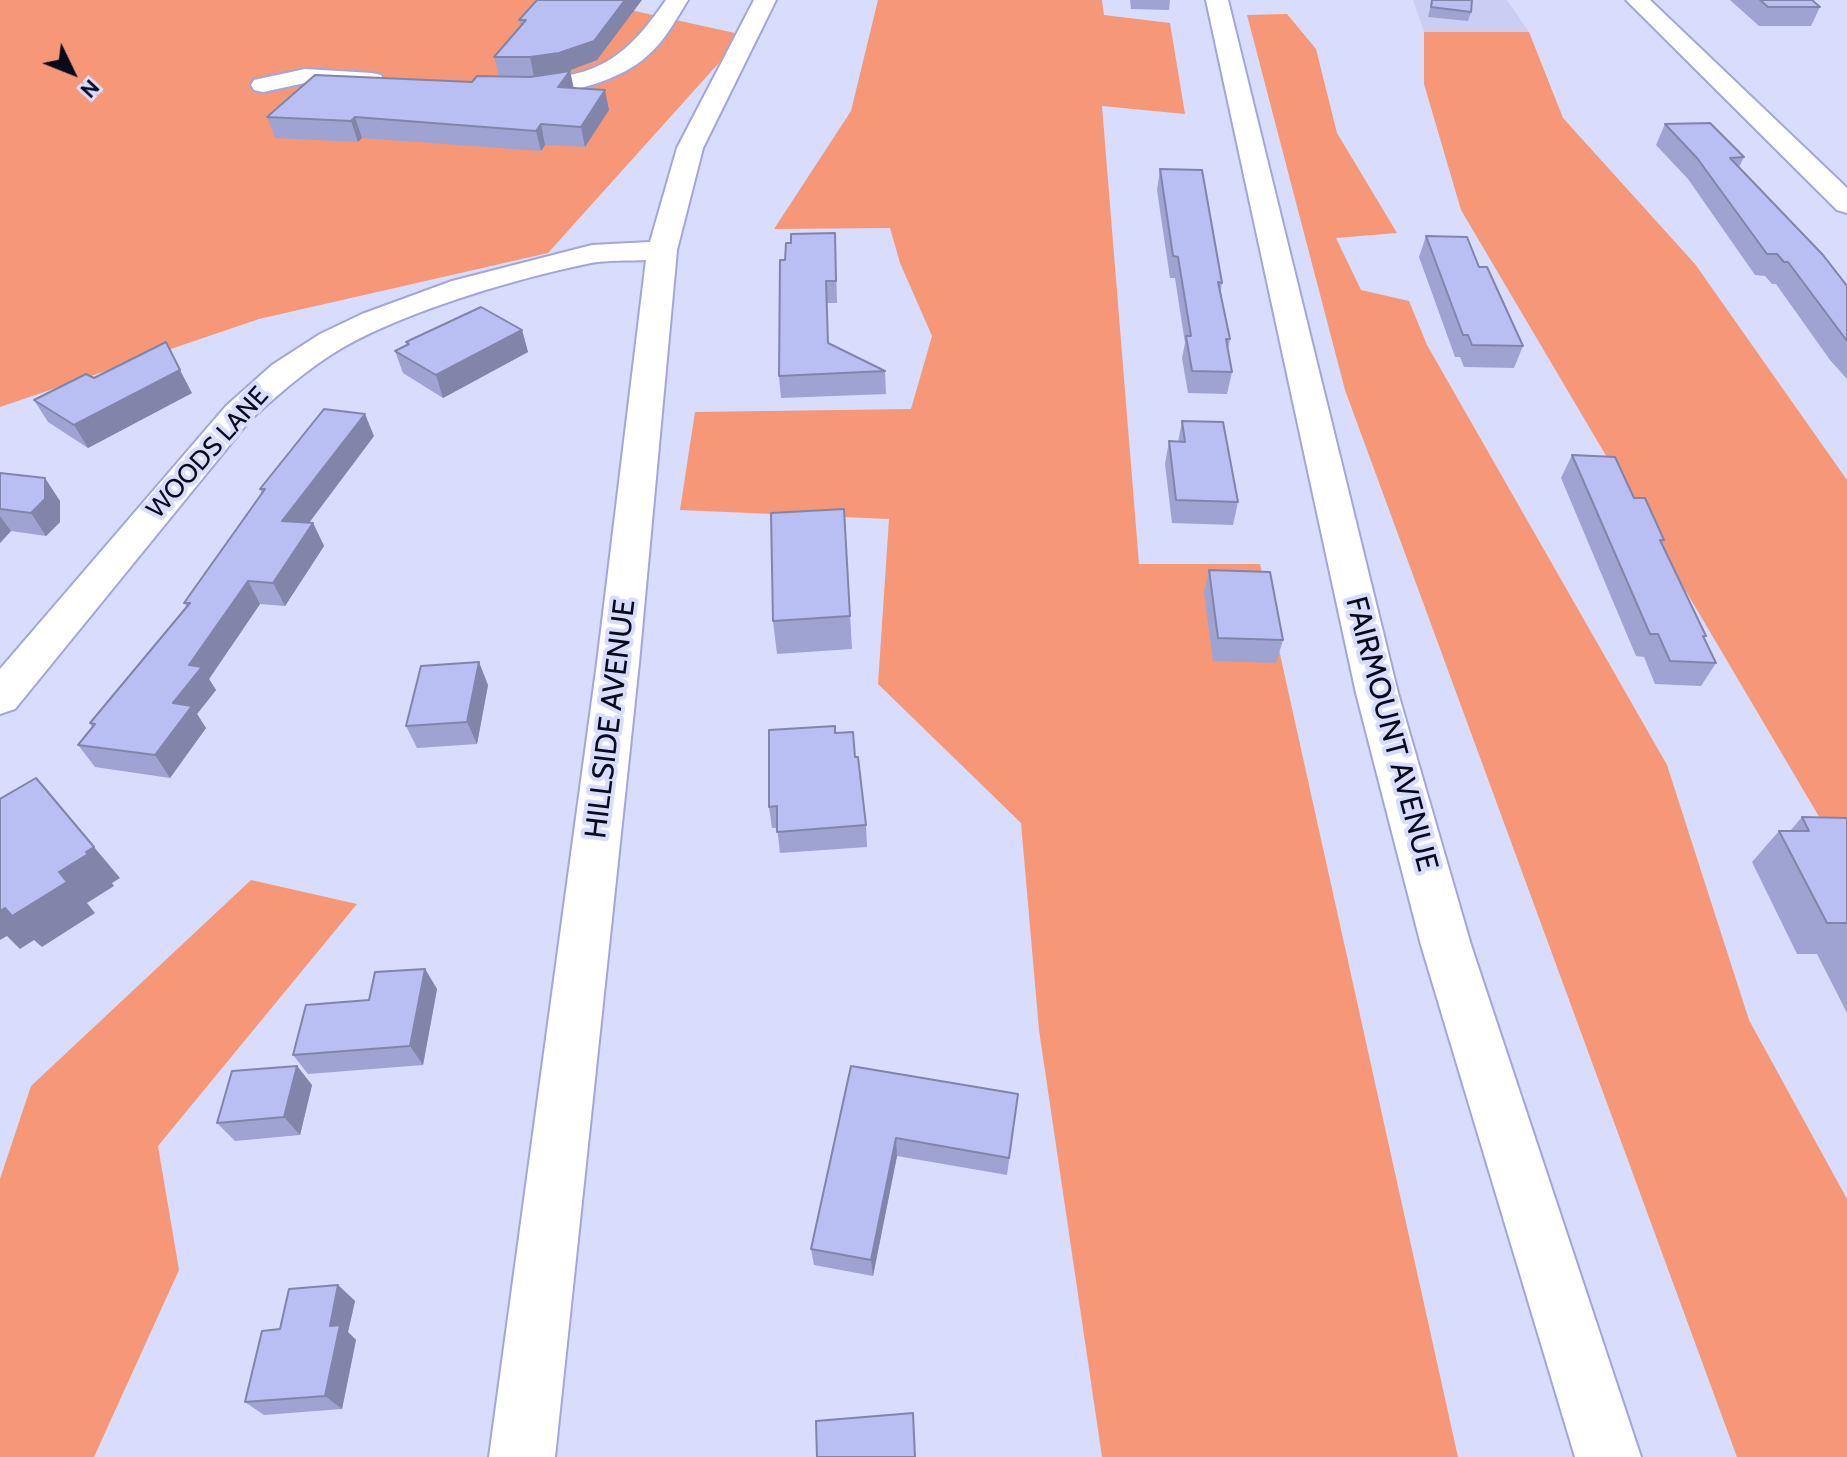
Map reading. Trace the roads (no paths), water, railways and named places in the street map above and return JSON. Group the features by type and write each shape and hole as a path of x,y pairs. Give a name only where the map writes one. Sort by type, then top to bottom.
{"street":[{"path":"483,86 534,87 568,83 608,70 630,59 648,41 677,0"},
{"name":"HILLSIDE AVENUE","path":"522,1457 618,663 662,250 690,148 765,0"},
{"name":"FAIRMOUNT AVENUE","path":"1217,0 1377,693 1446,945 1608,1457"},
{"path":"1637,0 1847,204"},
{"path":"263,85 305,76 394,81"},
{"name":"WOODS LANE","path":"0,698 238,413 284,372 331,341 373,321 448,293 580,257 662,250"}]}
